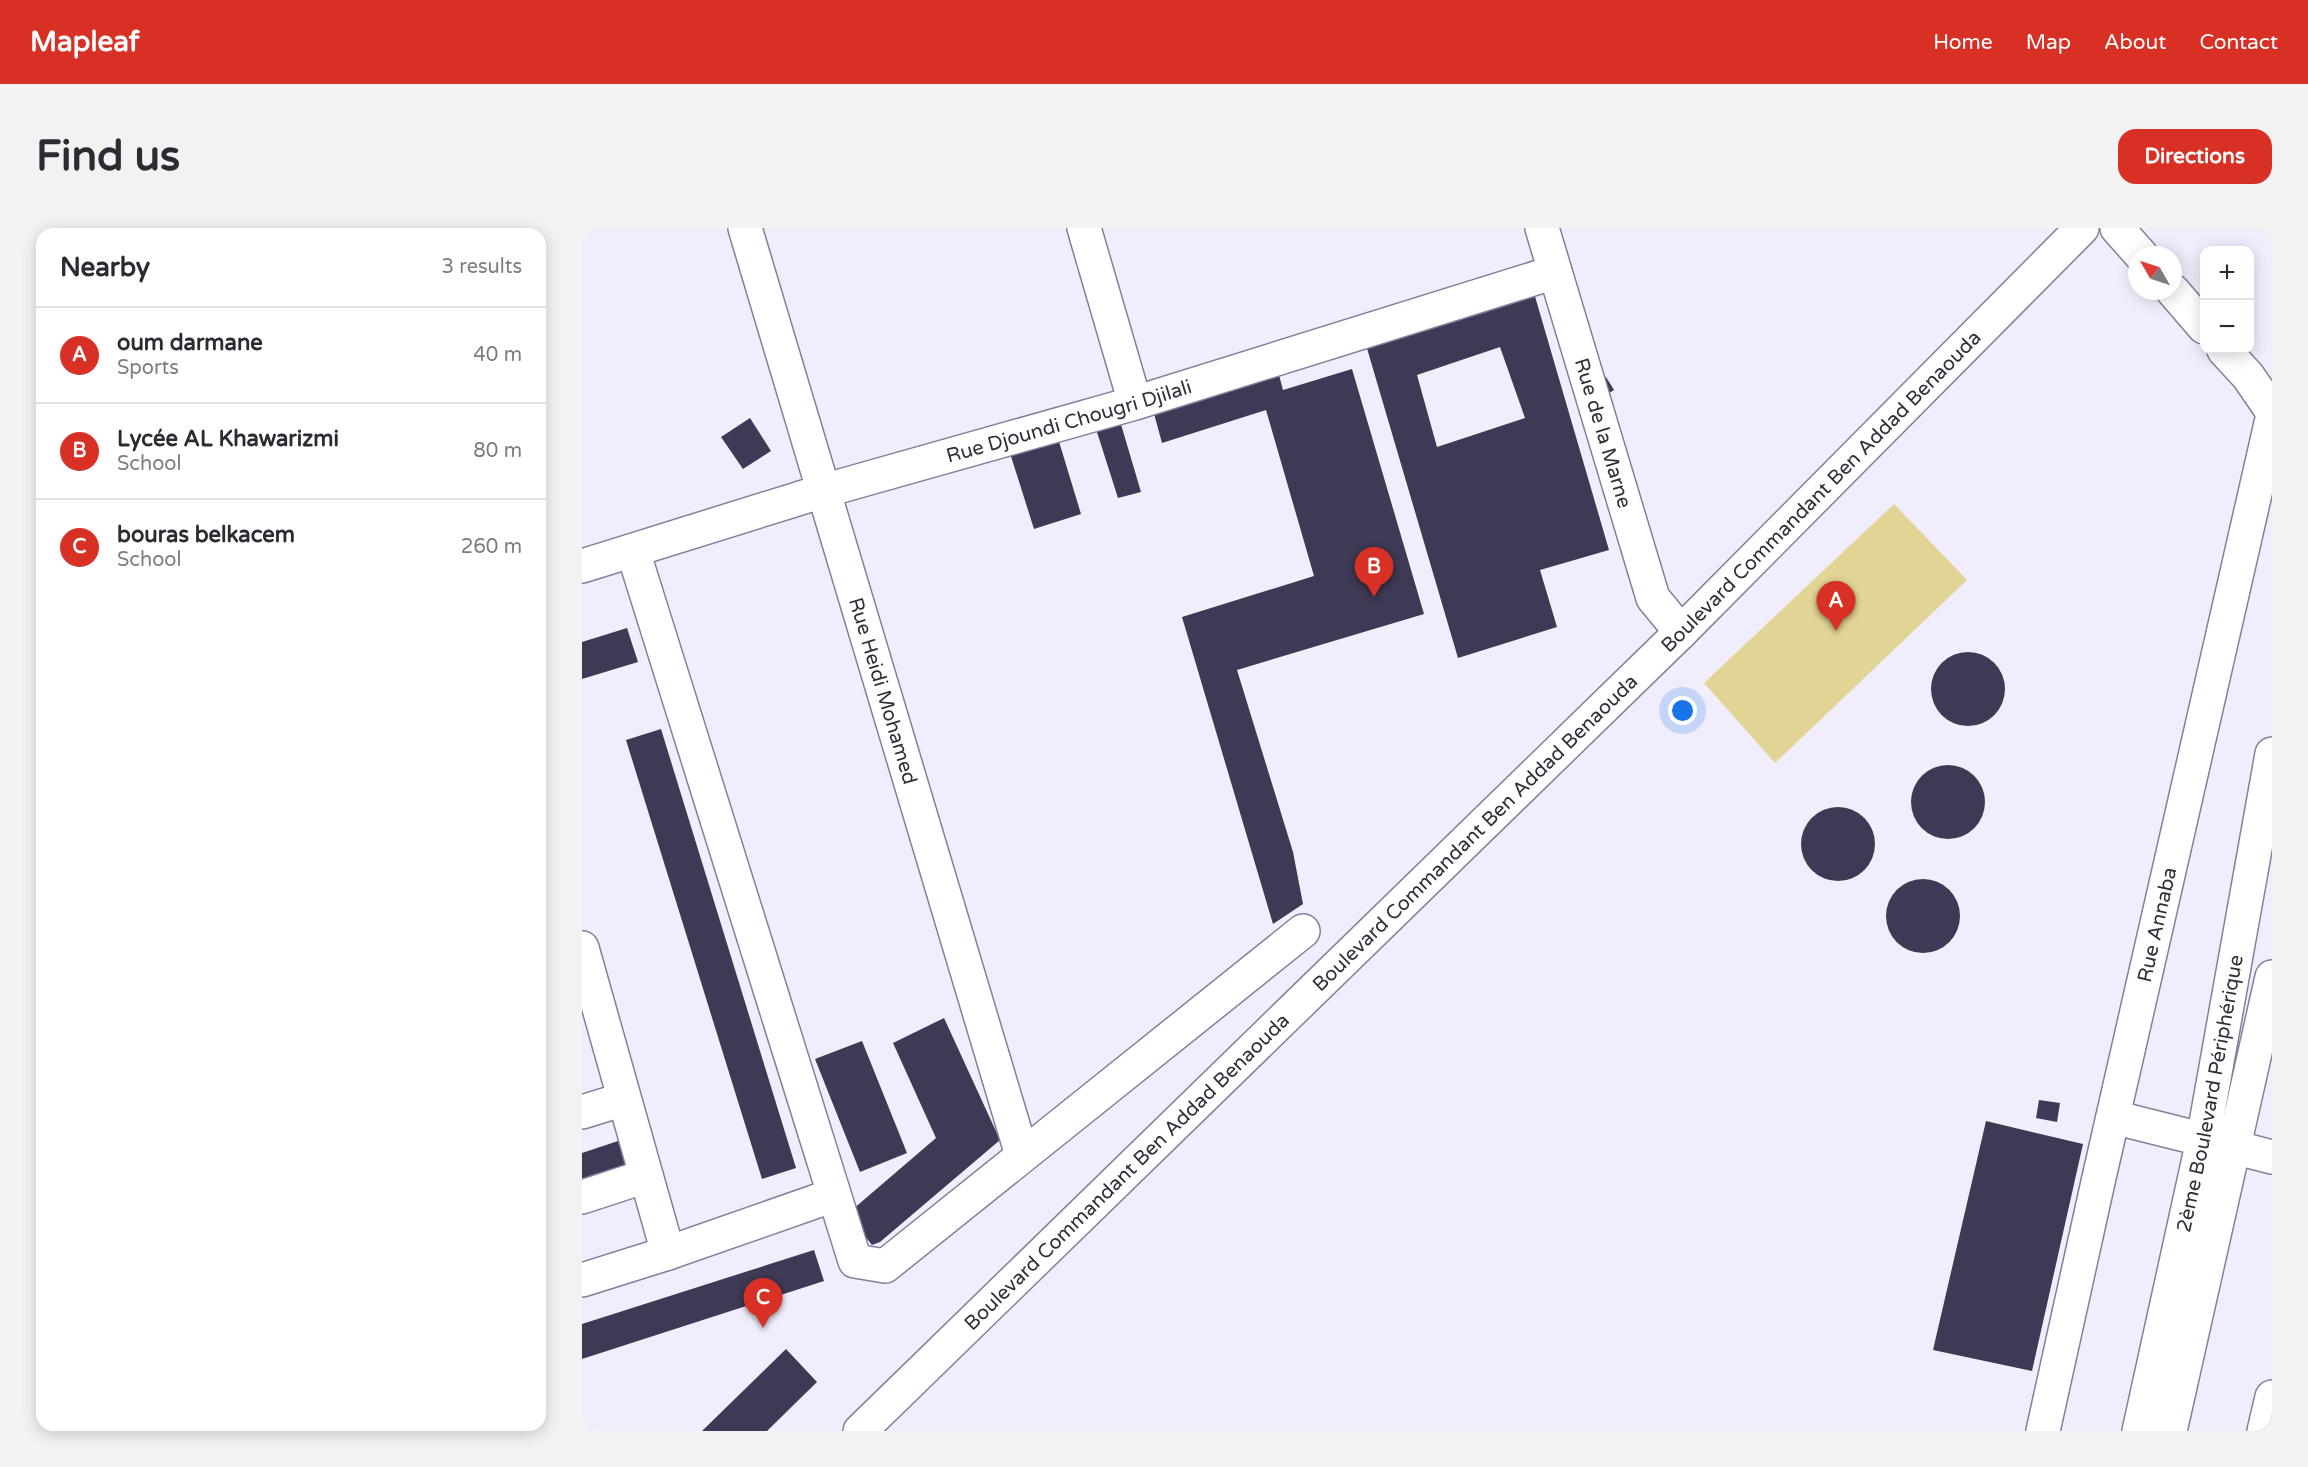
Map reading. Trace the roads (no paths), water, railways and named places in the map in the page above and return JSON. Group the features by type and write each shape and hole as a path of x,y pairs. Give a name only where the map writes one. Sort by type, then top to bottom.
{"street":[{"name":"Rue Heidi Mohamed","path":"745,228 1022,1155"},
{"path":"1084,228 1135,403"},
{"name":"Rue de la Marne","path":"1542,228 1653,598 1681,632"},
{"name":"Boulevard Commandant Ben Addad Benaouda","path":"860,1431 1681,632 2082,228"},
{"path":"2117,228 2133,246"},
{"name":"Rue Djoundi Chougri Djilali","path":"582,566 823,491 1135,403 1555,272"},
{"path":"2181,300 2200,321"},
{"path":"2229,354 2260,378 2272,411"},
{"name":"Rue Annaba","path":"2043,1431 2272,419"},
{"path":"633,550 855,1262 885,1266 1302,931"},
{"name":"2ème Boulevard Périphérique","path":"2170,1431 2218,1144 2272,754"},
{"path":"583,953 591,1021 624,1099 668,1253"},
{"name":"2ème Boulevard Périphérique","path":"2139,1431 2218,1144 2272,977"},
{"path":"582,1112 624,1099"},
{"path":"2113,1117 2272,1157"},
{"path":"582,1197 646,1176"},
{"path":"582,1280 668,1253 834,1195"},
{"path":"2264,1431 2272,1397"}],"place":[{"name":"Lycée AL Khawarizmi","path":"1374,597"},
{"name":"oum darmane","path":"1836,631"},
{"name":"bouras belkacem","path":"763,1328"}]}
